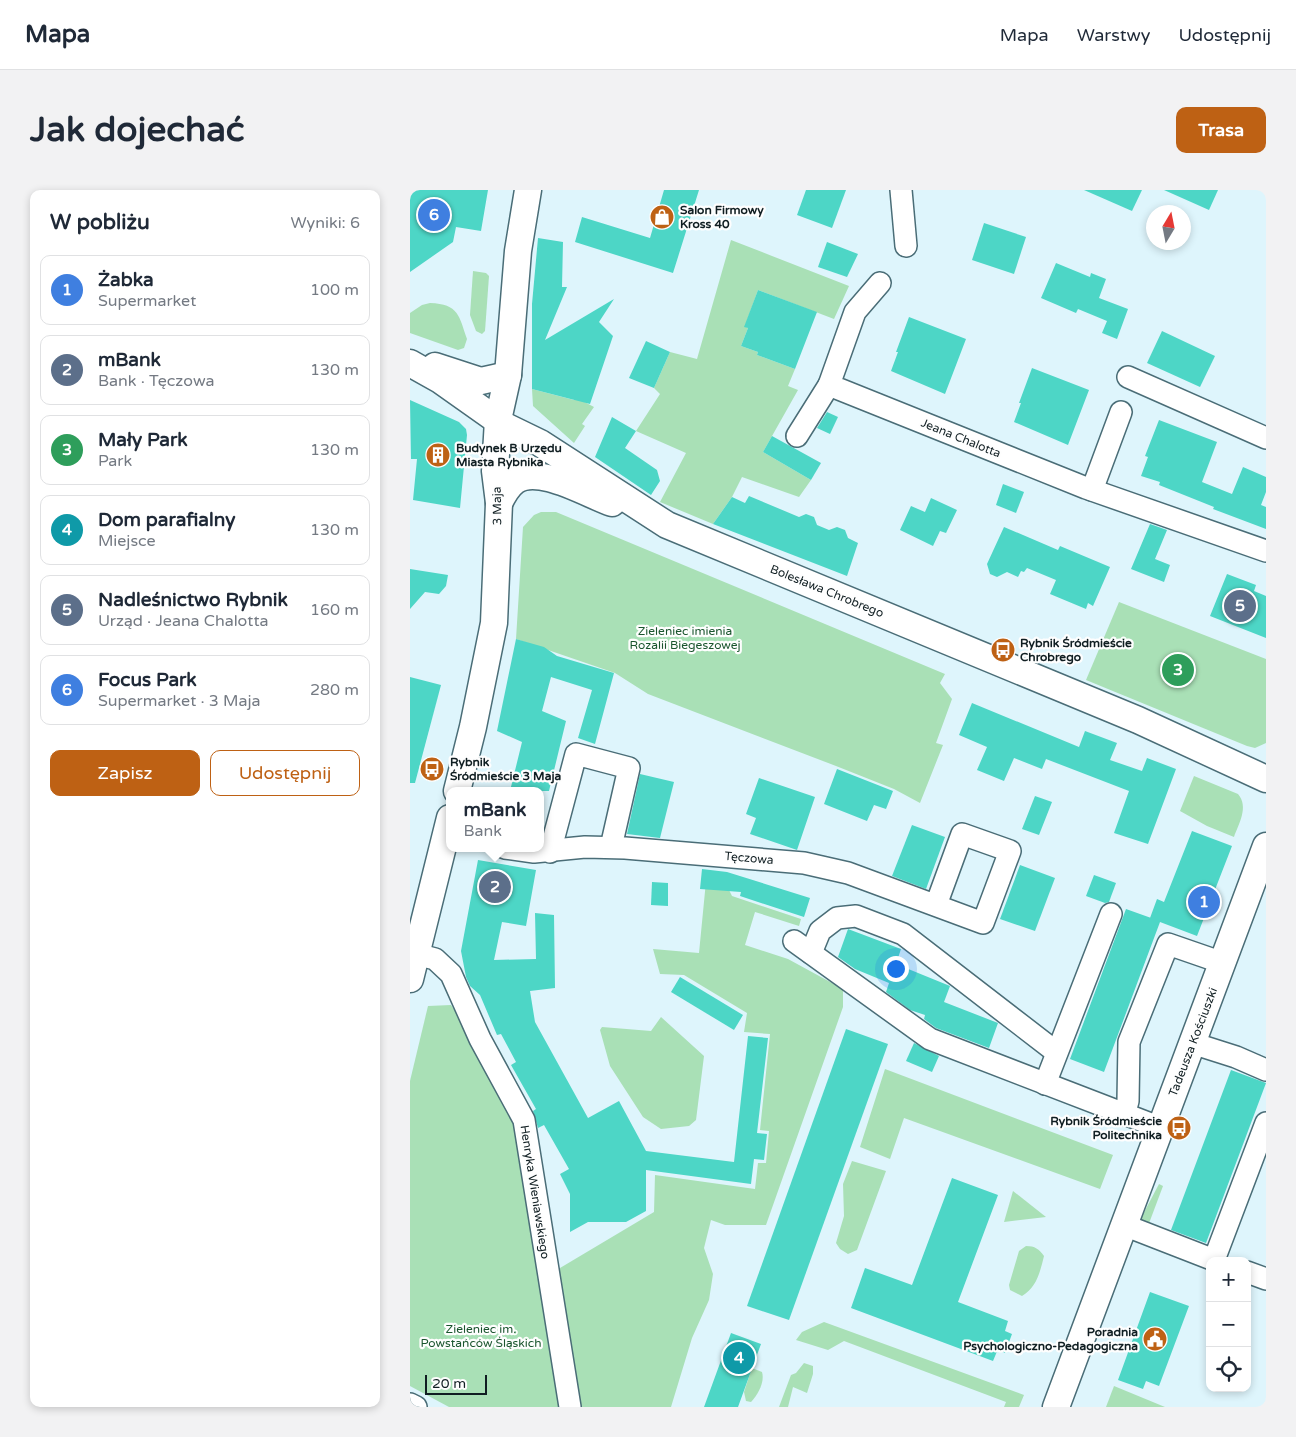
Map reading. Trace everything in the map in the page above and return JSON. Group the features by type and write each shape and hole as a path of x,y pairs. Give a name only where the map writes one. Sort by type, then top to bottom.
{"street":[{"name":"3 Maja","path":"458,787 473,727 494,622 499,503 495,471 498,420 508,375 518,251 528,190"},
{"path":"901,190 906,246"},
{"path":"797,436 829,385 855,312 880,284"},
{"path":"410,362 446,368 481,381 508,375 514,414 540,444"},
{"name":"Bolesława Chrobrego","path":"410,362 440,380 518,434 540,444 655,518 714,545 1138,720 1266,779"},
{"path":"1128,377 1266,438"},
{"name":"Jeana Chalotta","path":"829,385 1092,490 1266,551"},
{"path":"1092,490 1121,412"},
{"path":"499,503 513,482 535,475 551,479 592,497 655,518"},
{"path":"550,852 576,754 629,768 611,848"},
{"name":"Tęczowa","path":"544,851 586,847 657,849 825,867 848,873 983,923 1010,851 962,834 936,905"},
{"path":"410,979 446,840"},
{"name":"Tadeusza Kościuszki","path":"1056,1407 1266,846"},
{"path":"1045,1084 1110,914"},
{"path":"1056,1052 903,934 856,916 837,918 802,947 930,1039 1161,1128"},
{"path":"1124,1115 1128,1101 1129,1042 1168,944 1223,963"},
{"name":"Henryka Wieniawskiego","path":"416,954 435,959 451,974 480,1039 524,1120 570,1407"},
{"path":"1192,1043 1236,1057 1266,1070"},
{"path":"1217,1257 1266,1123"},
{"path":"1124,1225 1208,1257"},
{"path":"1251,1273 1266,1279"},
{"path":"410,1404 416,1407"}],"green space":[{"path":"731,240 849,286 834,319 758,290 745,326 748,328 741,346 758,352 757,355 795,369 788,386 798,390 763,452 811,480 799,497 742,477 732,497 713,524 660,502 686,453 636,431 660,394 654,388 670,352 697,359"},
{"path":"473,271 486,273 489,276 485,331 482,334 476,331 470,315"},
{"path":"430,303 447,306 456,313 467,339 464,348 458,350 410,333 410,313 422,305"},
{"path":"532,389 574,400 575,397 594,407 582,424 585,426 574,443 533,406"},
{"name":"Zieleniec imienia Rozalii Biegeszowej","path":"541,512 556,512 945,674 940,683 952,699 936,743 943,745 920,803 894,789 648,694 615,673 516,639 523,527 534,515"},
{"path":"1119,602 1266,659 1266,743 1255,748 1247,746 1086,680"},
{"path":"1194,776 1238,794 1243,804 1243,810 1234,837 1207,826 1180,811"},
{"path":"707,871 720,872 732,896 801,919 799,926 755,912 745,945 788,959 843,989 843,1007 766,1225 725,1225 711,1220 704,1248 713,1274 709,1300 692,1338 671,1407 573,1407 556,1281 560,1268 654,1212 655,1175 755,1189 758,1163 766,1163 769,1131 760,1130 770,1034 744,1032 747,1013 684,975 660,974 653,949 699,953"},
{"name":"Zieleniec im. Powstańców Śląskich","path":"451,1005 529,1120 559,1407 449,1407 410,1386 410,1081 428,1006"},
{"path":"661,1017 704,1056 696,1120 689,1126 661,1129 643,1117 610,1066 600,1030 602,1027 651,1031"},
{"path":"885,1069 1113,1155 1100,1189 904,1118 890,1159 860,1147"},
{"path":"852,1161 886,1171 857,1250 848,1254 840,1249 836,1243 844,1216 843,1184"},
{"path":"1159,1184 1163,1186 1148,1226 1140,1220"},
{"path":"1013,1191 1046,1217 1004,1222"},
{"path":"1026,1246 1036,1248 1044,1256 1034,1284 1022,1296 1010,1290 1009,1285 1019,1251"},
{"path":"824,1322 1024,1395 1019,1407 1004,1407 1006,1402 844,1341 828,1350 796,1340 802,1332"},
{"path":"804,1363 813,1366 813,1374 807,1393 793,1387 788,1407 779,1407 791,1375 796,1373"},
{"path":"752,1368 762,1372 763,1380 756,1396 751,1402 746,1401 744,1392"},
{"path":"1114,1386 1165,1407 1106,1407"}],"building":[{"path":"410,190 488,190 481,231 456,227 453,242 410,272"},
{"path":"664,190 699,190 673,273 575,242 582,217 650,238"},
{"path":"806,190 846,190 832,228 797,215"},
{"path":"1084,190 1142,190 1132,211"},
{"path":"1164,190 1218,190 1209,210"},
{"path":"984,223 1026,237 1014,274 972,260"},
{"path":"538,238 563,242 562,287 567,287 545,340 614,299 599,322 613,336 590,404 532,389 532,304"},
{"path":"827,242 858,254 847,277 818,267"},
{"path":"1056,263 1090,277 1091,273 1106,279 1099,298 1128,309 1117,339 1102,333 1107,321 1078,309 1076,313 1041,298"},
{"path":"758,290 817,312 795,369 757,355 758,352 741,346 748,328 744,327"},
{"path":"909,317 966,339 945,394 891,371"},
{"path":"1162,331 1215,356 1200,387 1147,363"},
{"path":"646,341 670,352 654,388 629,378"},
{"path":"1032,368 1089,390 1068,445 1014,422"},
{"name":"Budynek B Urzędu Miasta Rybnika","path":"410,400 459,422 466,429 460,508 413,500 417,459 411,459"},
{"path":"827,412 838,417 830,434 817,428"},
{"path":"612,417 636,431 625,448 657,470 660,481 651,495 595,457"},
{"path":"1159,420 1217,442 1202,482 1232,494 1243,467 1266,477 1266,492 1261,505 1266,507 1266,529 1213,509 1214,507 1159,485 1160,482 1141,476 1148,457 1145,456"},
{"path":"772,436 821,463 811,480 763,452"},
{"path":"1003,484 1024,492 1016,513 996,505"},
{"path":"749,496 799,517 806,514 814,517 817,525 829,530 837,527 845,530 848,538 858,543 847,576 713,524 732,497 745,503"},
{"path":"931,498 957,510 946,533 940,531 933,546 900,530 911,506 925,512"},
{"path":"1150,524 1167,530 1155,559 1170,565 1164,582 1131,569"},
{"path":"1004,527 1058,550 1060,546 1110,567 1093,606 1088,603 1086,609 1050,594 1056,580 1027,568 1024,572 1021,571 1018,577 1007,572 997,577 990,574 987,564"},
{"path":"410,569 448,575 446,586 439,594 425,592 410,609"},
{"path":"1227,574 1256,585 1254,591 1266,596 1266,638 1210,616"},
{"path":"516,639 544,647 557,656 614,673 595,744 578,738 592,690 551,677 542,711 566,721 549,791 544,791 544,787 511,787 522,742 497,731"},
{"path":"410,677 441,685 415,783 410,783"},
{"path":"972,703 1079,747 1085,731 1117,743 1110,760 1142,771 1147,758 1176,769 1148,844 1114,833 1129,791 1046,759 1042,769 1014,758 1004,781 977,770 987,747 959,735"},
{"path":"837,769 893,791 886,809 874,805 867,821 824,804"},
{"path":"640,774 674,782 660,838 627,834"},
{"path":"759,778 815,797 797,850 750,834 756,818 746,814"},
{"path":"1035,796 1052,802 1039,835 1022,829"},
{"path":"912,825 945,837 926,889 892,876"},
{"path":"1192,831 1232,846 1197,936 1160,922 1104,1072 1070,1059 1126,909 1150,918 1157,899 1164,902"},
{"path":"478,860 536,870 526,926 502,922 494,960 536,959 535,913 554,915 555,988 530,991 535,1022 588,1118 619,1101 646,1151 734,1162 748,1036 768,1038 757,1133 767,1134 764,1160 754,1159 751,1184 646,1170 646,1211 626,1222 588,1222 570,1232 570,1194 560,1174 569,1169 544,1125 538,1128 533,1111 536,1109 511,1065 516,1062 501,1034 497,1035 480,995 470,986 466,977 461,951"},
{"path":"1020,865 1055,878 1035,931 1000,919"},
{"path":"702,869 727,872 810,898 804,917 740,896 741,892 700,889"},
{"path":"1094,875 1116,883 1109,902 1105,903 1086,896"},
{"path":"652,882 668,883 668,906 651,905"},
{"path":"848,929 901,949 896,964 950,986 944,1002 998,1023 989,1048 936,1028 924,1019 925,1015 910,1010 886,992 889,983 855,969 838,957"},
{"path":"680,977 743,1015 734,1030 671,992"},
{"path":"846,1029 888,1044 789,1320 747,1306"},
{"path":"914,1043 939,1056 932,1072 906,1061"},
{"path":"1231,1070 1266,1083 1206,1243 1171,1230"},
{"path":"952,1178 998,1195 958,1302 1008,1321 1005,1331 1012,1334 1005,1353 998,1349 993,1361 851,1308 865,1268 912,1285"},
{"name":"Poradnia Psychologiczno-Pedagogiczna","path":"1150,1292 1189,1306 1159,1386 1146,1381 1143,1389 1118,1380"},
{"path":"731,1333 761,1344 738,1407 704,1407"}],"place":[{"name":"Focus Park","path":"434,215"},
{"name":"Salon Firmowy Kross 40","path":"662,217"},
{"name":"Budynek B Urzędu Miasta Rybnika","path":"438,455"},
{"name":"Nadleśnictwo Rybnik","path":"1240,606"},
{"name":"Rybnik Śródmieście Chrobrego","path":"1003,650"},
{"name":"Mały Park","path":"1178,670"},
{"name":"Rybnik Śródmieście 3 Maja","path":"432,769"},
{"name":"mBank","path":"495,887"},
{"name":"Żabka","path":"1204,902"},
{"name":"Rybnik Śródmieście Politechnika","path":"1179,1128"},
{"name":"Poradnia Psychologiczno-Pedagogiczna","path":"1155,1339"},
{"name":"Dom parafialny","path":"739,1358"}]}
